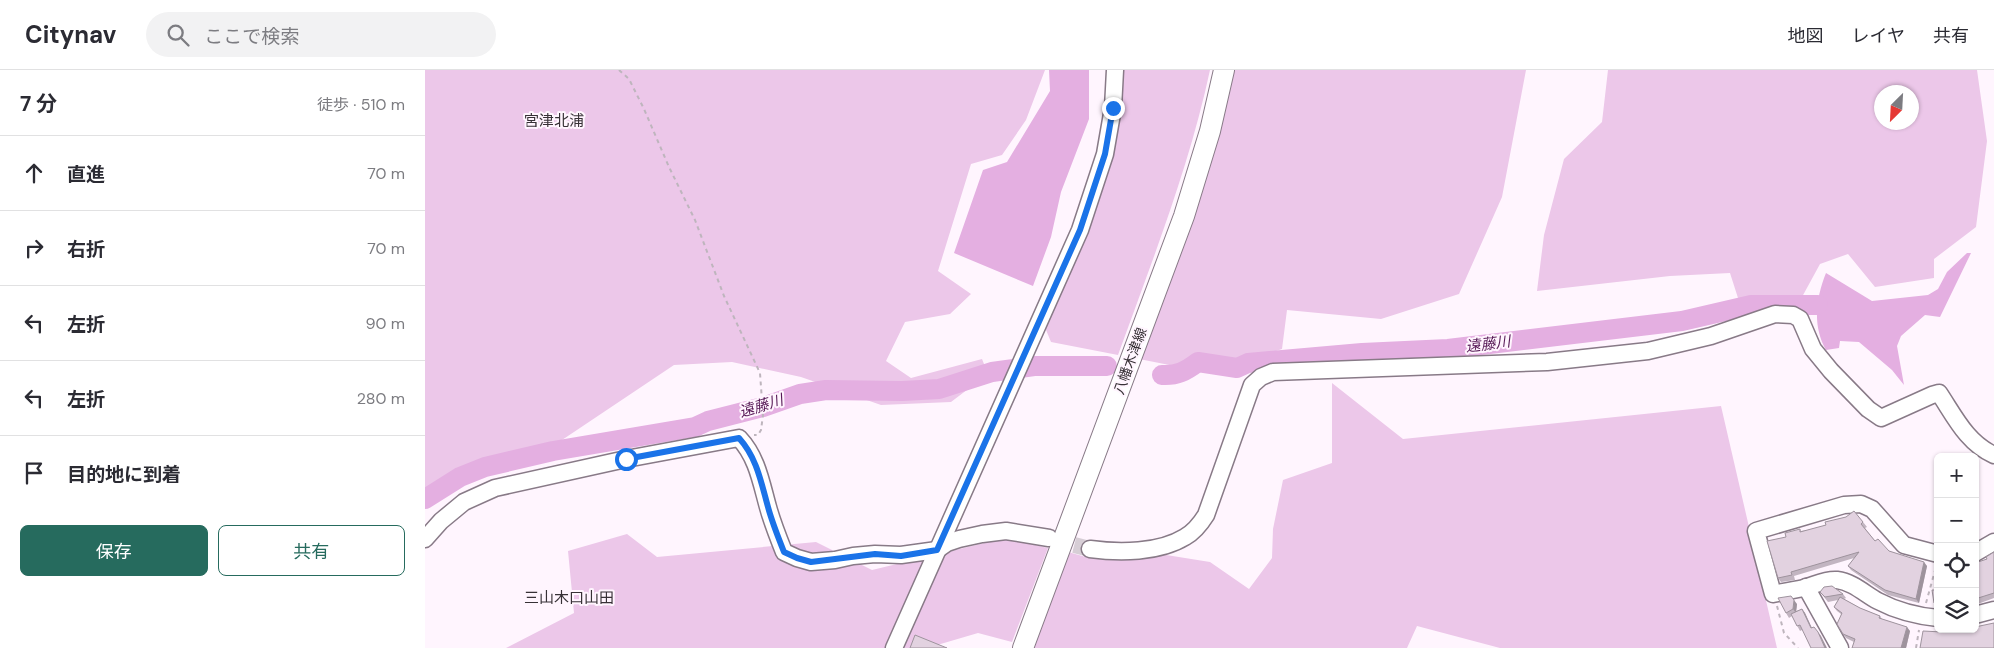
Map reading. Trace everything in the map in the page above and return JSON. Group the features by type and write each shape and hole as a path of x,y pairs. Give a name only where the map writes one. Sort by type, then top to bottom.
{"main road":[{"name":"八幡木津線","path":"1023,648 1184,216 1210,131 1224,70"}],"street":[{"path":"895,648 1080,230 1105,154 1113,108 1115,70"},
{"path":"1090,549 1120,550 1170,544 1187,536 1199,526 1206,515 1252,384 1273,372 1547,362 1648,351 1711,336 1775,314 1793,315 1800,319 1813,349 1831,371 1868,409 1881,418 1932,394 1939,393 1971,440 1994,455"},
{"path":"425,539 441,521 464,502 495,488 626,459 739,438 746,445 764,485 768,507 784,552 797,558 811,562 860,555 901,556 937,550 947,543 959,539 1006,531 1049,538"},
{"path":"1934,553 1904,545 1876,513 1867,506 1856,504 1844,505 1756,531 1773,594 1830,580 1846,582 1893,608 1934,618"},
{"path":"1979,551 1994,542"},
{"path":"1806,587 1840,648"},
{"path":"1979,614 1994,610"}],"path":[{"path":"619,70 629,79 644,109 695,220 724,296 760,373 763,415 761,430 758,435 739,438"},
{"path":"1773,594 1785,633 1798,648"}],"shaded area":[{"path":"425,70 1045,70 1026,120 1002,155 971,164 938,271 971,294 950,314 905,322 886,361 911,378 982,359 988,374 951,402 881,405 801,377 732,362 674,365 562,440 454,470 425,493"},
{"path":"1049,70 1089,70 1089,119 1061,192 1051,237 1033,286 954,253 983,170 1007,162 1050,91"},
{"path":"1121,70 1210,70 1192,143 1181,178 1118,355 1051,342 1044,325 1085,232"},
{"path":"1232,70 1526,70 1502,197 1459,294 1381,319 1287,310 1282,349 1210,373 1139,359"},
{"path":"1608,70 1977,70 1987,141 1976,227 1934,259 1934,278 1875,287 1848,254 1820,264 1802,297 1738,298 1730,273 1670,276 1537,291 1544,235 1564,159 1602,122"},
{"path":"1967,253 1971,253 1940,317 1925,315 1901,336 1897,346 1904,385 1892,370 1859,342 1840,341 1839,348 1826,350 1819,331 1817,312 1820,292 1826,273 1872,301 1928,295 1938,289 1947,272"},
{"path":"1332,383 1403,439 1721,406 1777,648 1500,648 1417,626 1407,648 1033,648 1068,552 1086,557 1160,554 1210,562 1249,589 1272,558 1273,529 1283,480 1332,463"},
{"path":"627,534 657,557 816,542 872,570 1005,538 1048,548 1012,642 978,633 927,648 506,648 574,613 568,551"}],"building":[{"path":"1854,511 1863,522 1861,524 1875,541 1878,539 1889,551 1924,562 1916,599 1885,590 1848,566 1859,552 1791,572 1792,575 1778,578 1767,541 1786,537 1785,533 1800,529 1800,532 1826,525 1825,522 1846,517"},
{"path":"1994,552 1994,593 1979,598 1979,562 1987,559 1986,557"},
{"path":"1832,586 1843,594 1825,597 1820,592 1824,587"},
{"path":"1791,596 1794,600 1793,609 1786,613 1778,598"},
{"path":"1840,597 1880,616 1879,618 1907,627 1901,648 1852,648 1855,639 1843,634 1837,624 1842,613 1834,607"},
{"path":"1802,609 1811,628 1814,627 1818,632 1825,648 1811,648 1800,625 1797,626 1791,614"},
{"path":"1994,623 1994,648 1920,648 1923,631 1934,633 1979,633 1979,626"},
{"path":"915,635 947,648 910,648"}],"waterway":[{"name":"遠藤川","path":"1162,375 1172,375 1181,372 1198,362 1237,368 1248,363 1362,353 1448,349 1682,321 1751,305 1818,305"},
{"name":"遠藤川","path":"425,499 460,477 485,467 553,451 695,427 708,421 763,407 800,394 826,390 902,391 939,389 992,372 1034,366 1107,366"}],"tunnel":[{"path":"1051,539 1090,549"}],"district":[{"name":"宮津北浦","path":"554,121"},
{"name":"三山木口山田","path":"569,598"}],"route":[{"path":"626,459 739,438 746,445 764,485 768,507 784,552 811,562 875,554 901,556 937,550 1080,230 1105,154 1113,108"}]}
